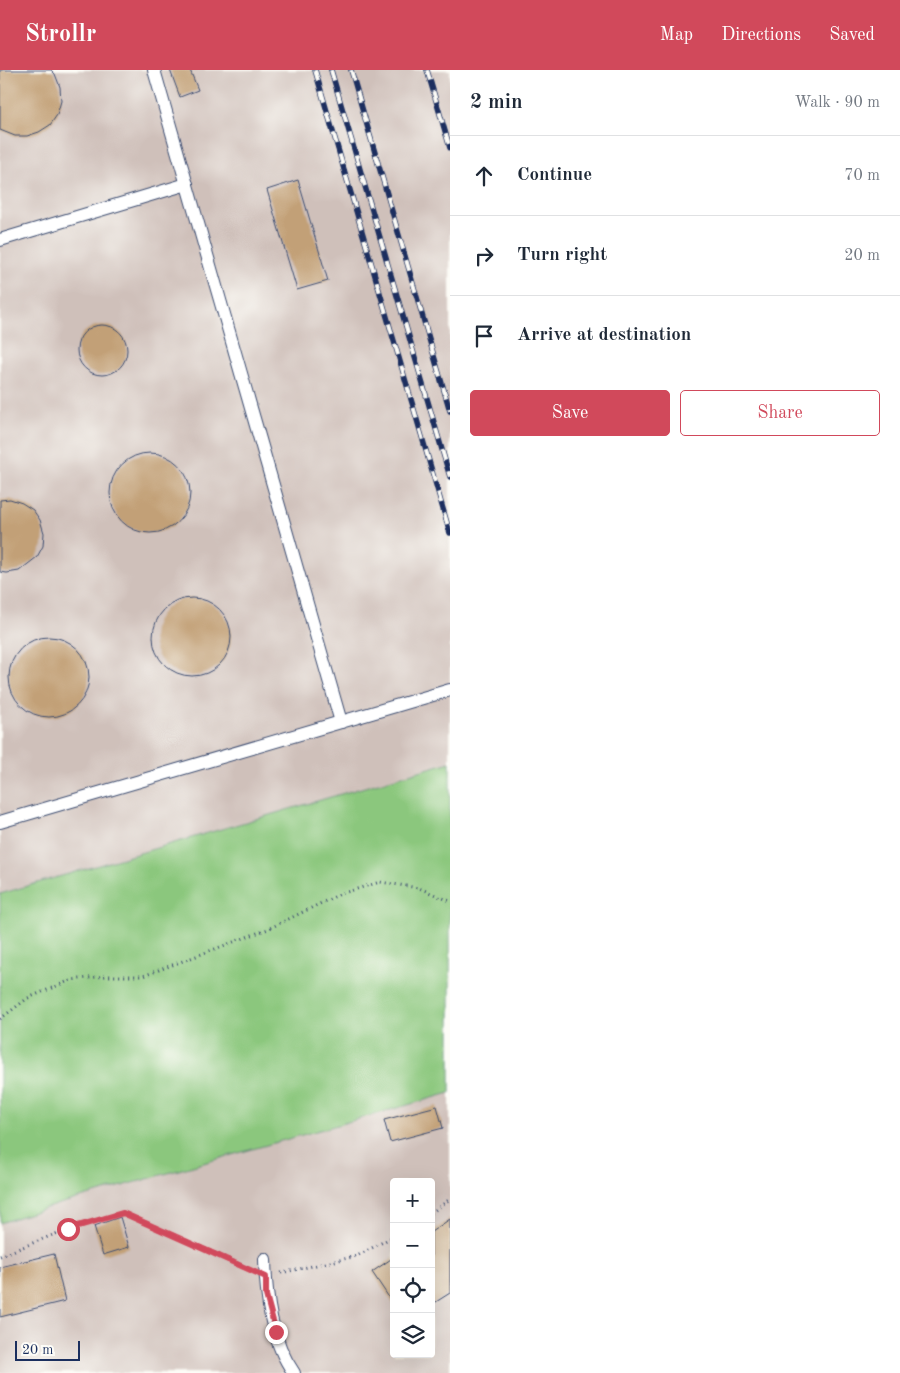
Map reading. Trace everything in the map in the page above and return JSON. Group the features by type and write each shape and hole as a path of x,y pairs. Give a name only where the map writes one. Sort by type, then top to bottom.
{"lane":[{"path":"154,70 341,722"},
{"path":"0,240 187,184"},
{"path":"0,822 450,690"},
{"path":"265,1259 266,1295 276,1332 294,1373"}],"path":[{"path":"0,1019 28,998 71,980 106,976 143,976 268,929 340,894 380,882 419,888 450,901"},
{"path":"435,1210 450,1200"},
{"path":"0,1256 68,1229 123,1213 266,1277 358,1256 390,1238"}],"shaded area":[{"path":"0,70 450,70 450,762 0,894"},
{"path":"450,1093 450,1373 0,1373 0,1223 59,1204"}],"green space":[{"path":"450,762 450,1093 59,1204 0,1223 0,894"}],"building":[{"path":"0,70 51,70 55,74 60,87 61,101 57,115 50,125 39,132 27,136 15,136 0,130"},
{"path":"170,70 190,70 198,90 180,97"},
{"path":"298,180 328,281 297,290 267,190"},
{"path":"97,325 107,325 120,332 127,345 127,355 120,368 107,375 97,375 88,371 81,364 77,355 77,345 81,336 88,329"},
{"path":"150,453 165,456 178,465 187,478 190,493 187,508 178,521 165,530 150,533 135,530 122,521 113,508 110,493 113,478 122,465 135,456"},
{"path":"10,499 22,503 33,510 40,520 44,533 43,546 37,557 19,571 7,573 0,572 0,500"},
{"path":"192,598 207,601 220,609 228,622 231,637 228,652 220,665 207,673 192,676 177,673 164,665 156,652 153,637 156,622 164,609 177,601"},
{"path":"41,637 57,637 78,648 89,669 89,685 78,706 57,717 41,717 27,711 15,699 9,685 9,669 15,655 27,643"},
{"path":"437,1106 443,1128 390,1142 384,1120"},
{"path":"120,1217 129,1247 103,1255 94,1226"},
{"path":"450,1219 450,1293 435,1302 435,1268 435,1229"},
{"path":"54,1254 65,1301 0,1317 0,1267"},
{"path":"390,1260 390,1299 372,1272"}],"railway":[{"path":"315,70 450,533"},
{"path":"331,70 450,477"},
{"path":"351,70 450,411"},
{"path":"427,70 450,148"}],"route":[{"path":"68,1229 123,1213 266,1277 266,1295 276,1332"}]}
